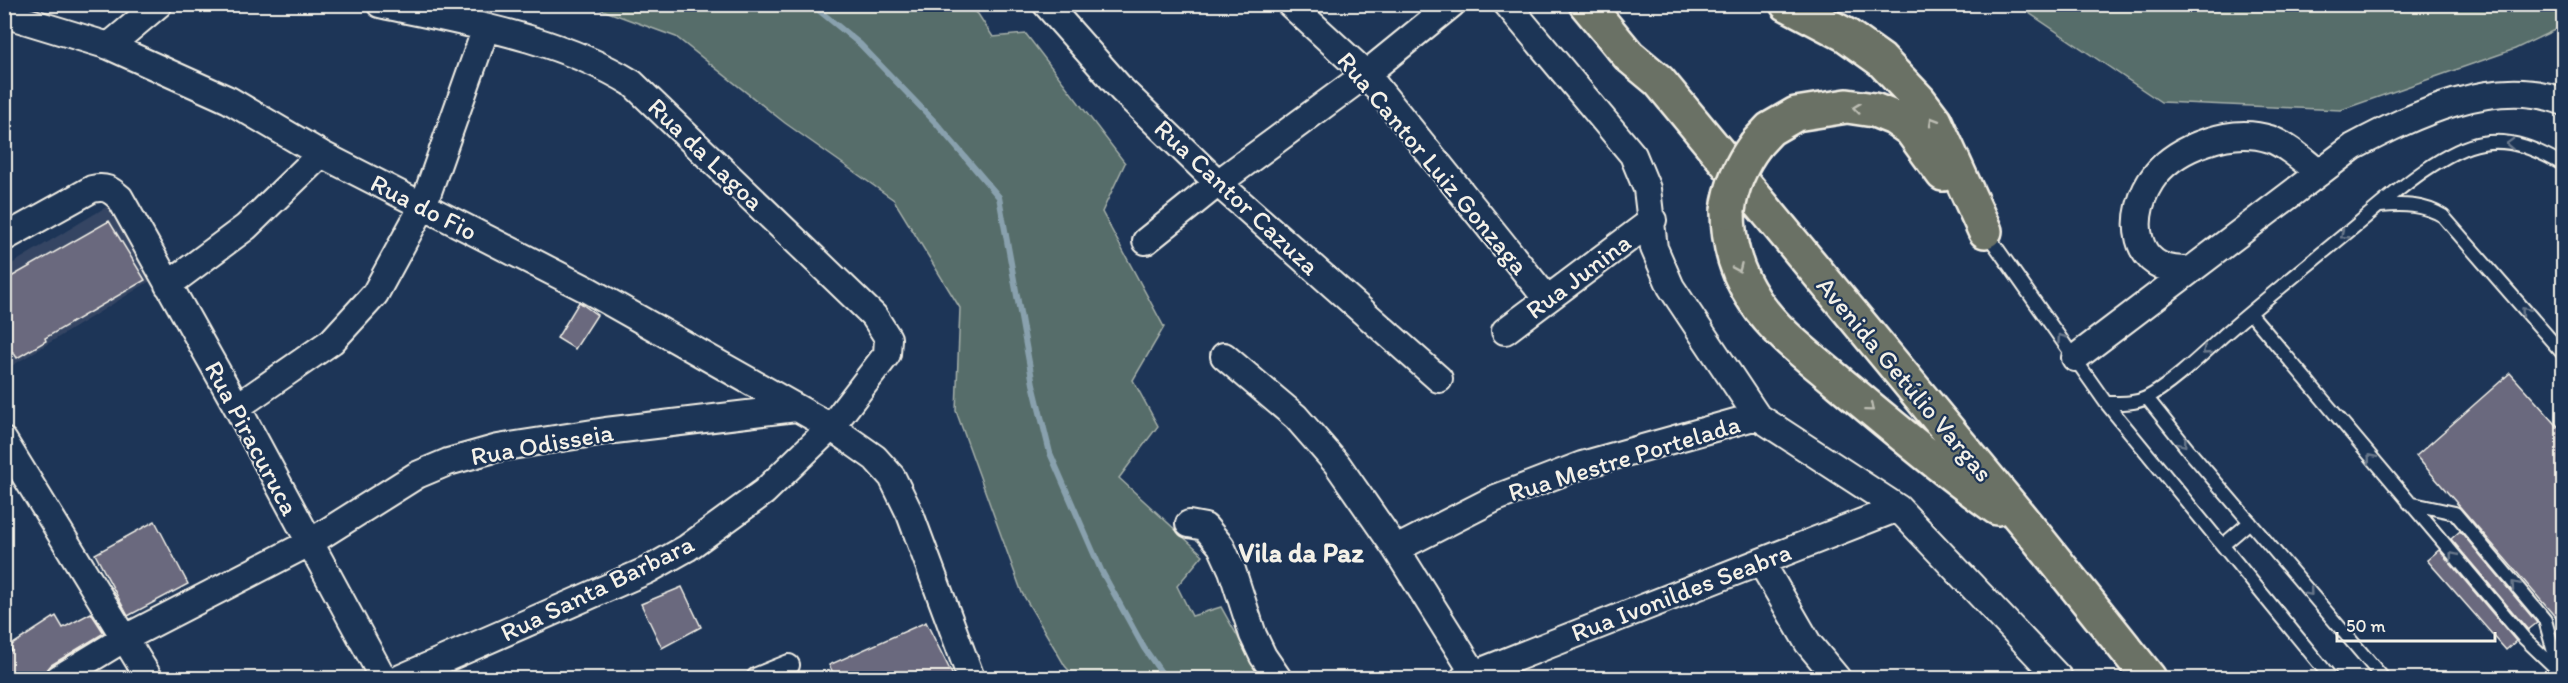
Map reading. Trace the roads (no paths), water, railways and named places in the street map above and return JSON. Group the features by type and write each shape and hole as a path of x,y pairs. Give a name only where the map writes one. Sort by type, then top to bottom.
{"highway":[{"name":"Avenida Getúlio Vargas","path":"1586,4 1629,56 1659,81 2034,534 2149,678"},
{"name":"Avenida Getúlio Vargas","path":"1612,4 1644,44 1659,81"},
{"path":"1787,4 1846,35 1881,60 1918,100 1935,121 1985,231"},
{"path":"1985,231 1911,130 1894,118 1874,110 1847,106 1796,114 1770,129 1756,144 1736,177 1730,193 1728,234 1735,265 1756,302 1794,344 1945,471 2034,534"}],"street":[{"path":"109,46 159,4"},
{"name":"Rua da Lagoa","path":"380,4 486,28 563,50 608,69 632,83 874,316 888,338 887,354 831,427"},
{"name":"Rua Cantor Cazuza","path":"1046,4 1122,90 1218,183 1439,379"},
{"name":"Rua Cantor Luiz Gonzaga","path":"1290,4 1366,74 1547,299"},
{"path":"1146,241 1218,183 1366,74 1452,4"},
{"path":"1507,4 1634,155 1647,189 1653,220 1654,248 1671,287 1757,416 1898,508 2059,678"},
{"name":"Rua do Fio","path":"4,14 109,46 230,100 321,154 588,290 831,427 875,458 892,477 910,514 971,678"},
{"path":"237,407 332,341 375,294 423,206 486,28"},
{"path":"2075,358 2353,147 2402,122 2449,104 2514,93 2539,95 2564,102"},
{"path":"2192,269 2177,271 2165,269 2148,255 2137,234 2140,202 2156,174 2168,163 2183,152 2216,138 2256,135 2281,145 2319,173"},
{"path":"168,285 246,227 321,154"},
{"name":"Rua Piracuruca","path":"4,238 92,189 103,187 111,189 120,198 237,407 383,678"},
{"name":"Rua Junina","path":"1504,332 1653,220"},
{"path":"1224,356 1296,417 1337,464 1396,549 1472,677"},
{"name":"Rua Odisseia","path":"59,678 124,638 309,543 417,475 448,462 498,448 606,431 796,408"},
{"name":"Rua Mestre Portelada","path":"1396,549 1496,498 1582,465 1757,416"},
{"name":"Rua Santa Barbara","path":"401,678 648,570 687,548 764,492 831,427"},
{"path":"4,441 149,678"},
{"name":"Rua Ivonildes Seabra","path":"1472,677 1577,632 1898,508"},
{"path":"1189,524 1205,527 1221,546 1232,570 1253,635 1263,656 1278,678"},
{"path":"1761,562 1826,675"},
{"path":"757,678 789,664"}],"lane":[{"path":"2106,403 2131,403 2147,398 2380,206 2432,166 2458,152 2482,143 2523,145 2542,152 2564,165"},
{"path":"2380,206 2415,206 2432,209 2443,216 2564,355"},
{"path":"1985,231 2106,403 2331,678"},
{"path":"2250,313 2524,638 2562,674"},
{"path":"2147,398 2383,678"},
{"path":"2409,503 2455,513 2545,620 2562,674"},
{"path":"2223,545 2250,522"}],"waterway":[{"path":"811,4 860,44 936,123 999,197 1033,384 1050,453 1101,570 1144,648 1165,678"}],"district":[{"name":"Vila da Paz","path":"1301,553"}]}
